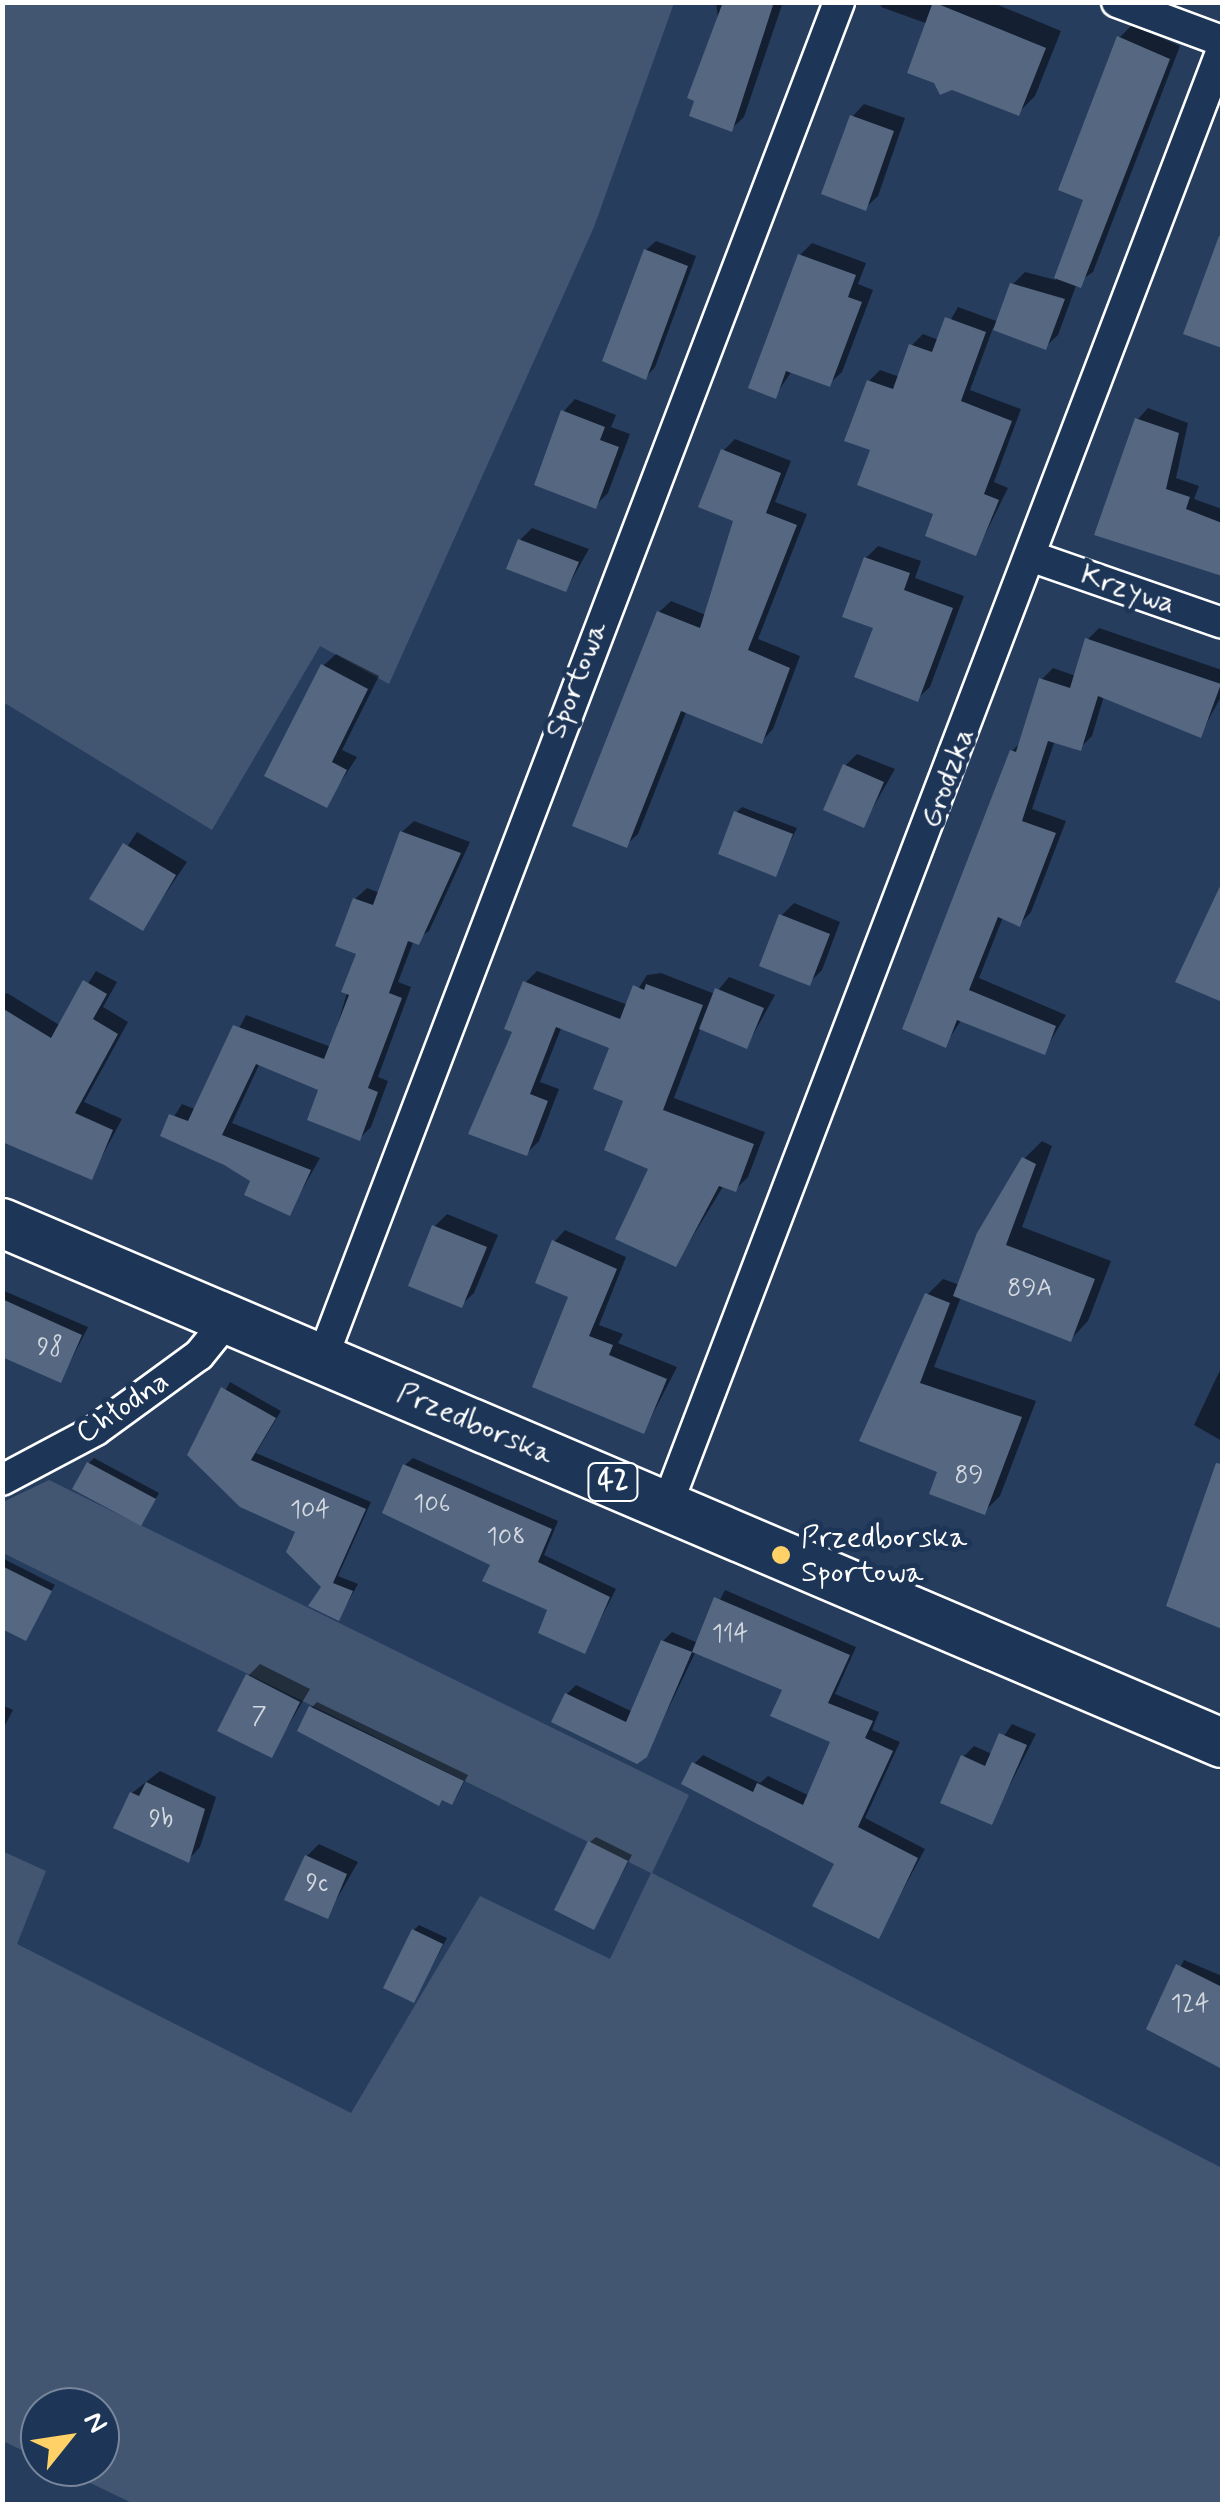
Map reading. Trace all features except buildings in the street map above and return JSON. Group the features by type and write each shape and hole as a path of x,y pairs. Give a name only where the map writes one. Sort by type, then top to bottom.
{"main road":[{"name":"Przedborska","path":"2,1223 1222,1743"}],"street":[{"name":"Sportowa","path":"322,1359 839,2"},
{"path":"1118,2 1222,41"},
{"name":"Grodzka","path":"667,1505 1033,557 1222,50"},
{"name":"Krzywa","path":"1033,557 1222,622"},
{"name":"Chłodna","path":"2,1480 96,1430 200,1355 229,1318"}],"shaded area":[{"path":"3,2 674,3 594,227 389,684 320,646 212,830 3,702"},
{"path":"49,1480 689,1795 652,1873 1222,2168 1222,2504 134,2504 99,2487 120,2487 120,2387 20,2387 20,2449 3,2441 2,1851 46,1871 17,1944 351,2113 480,1896 610,1959 651,1873 3,1553 3,1502"}],"place":[{"name":"Przedborska Sportowa","path":"781,1555"}]}
